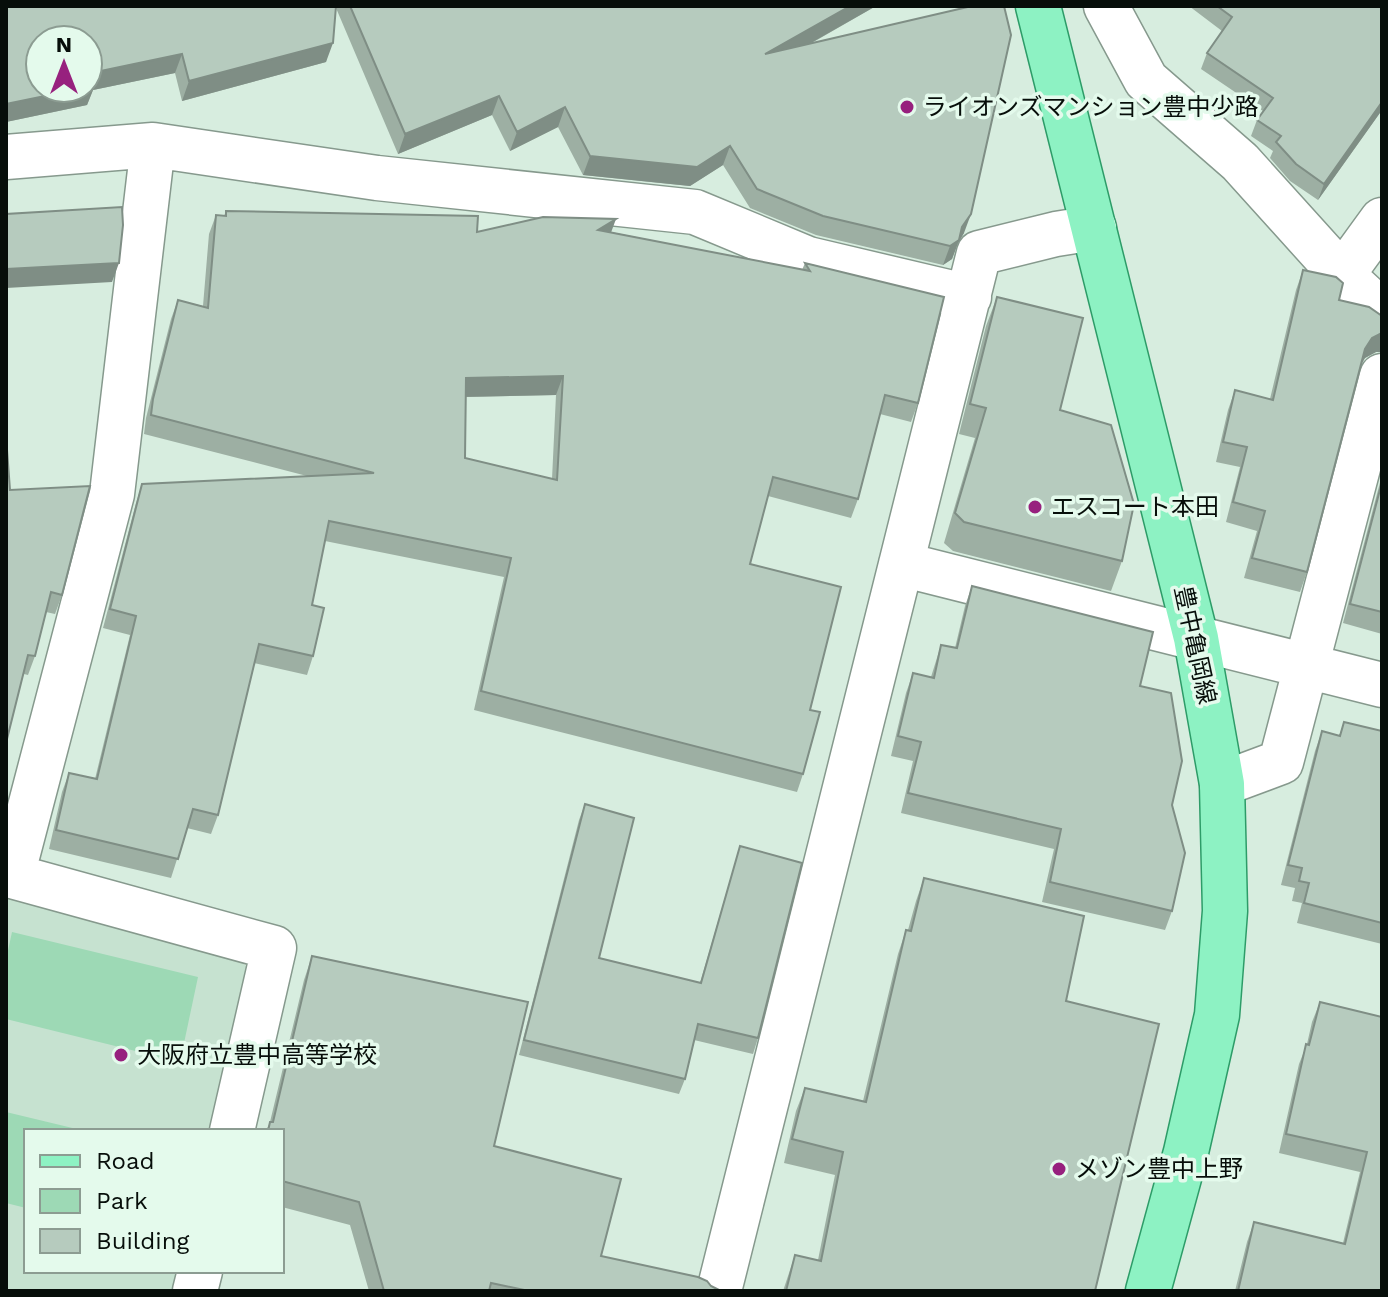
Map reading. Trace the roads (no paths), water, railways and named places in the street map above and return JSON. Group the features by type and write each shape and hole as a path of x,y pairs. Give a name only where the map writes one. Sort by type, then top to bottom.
{"main road":[{"name":"豊中亀岡線","path":"1038,6 1196,638 1222,784 1225,911 1217,1015 1186,1152 1148,1291"}],"street":[{"path":"1106,6 1146,80 1240,162 1342,275 1382,312"},
{"path":"9,145 153,145 377,178 695,212 808,259 969,297"},
{"path":"153,145 112,494 9,875 274,948 232,1129"},
{"path":"1342,275 1382,220"},
{"path":"719,1291 979,253 1094,228"},
{"path":"1222,784 1281,762 1382,376"},
{"path":"901,564 1382,685"}],"place":[{"name":"ライオンズマンション豊中少路","path":"907,107"},
{"name":"エスコート本田","path":"1035,507"},
{"name":"大阪府立豊中高等学校","path":"121,1055"},
{"name":"メゾン豊中上野","path":"1059,1169"}]}
